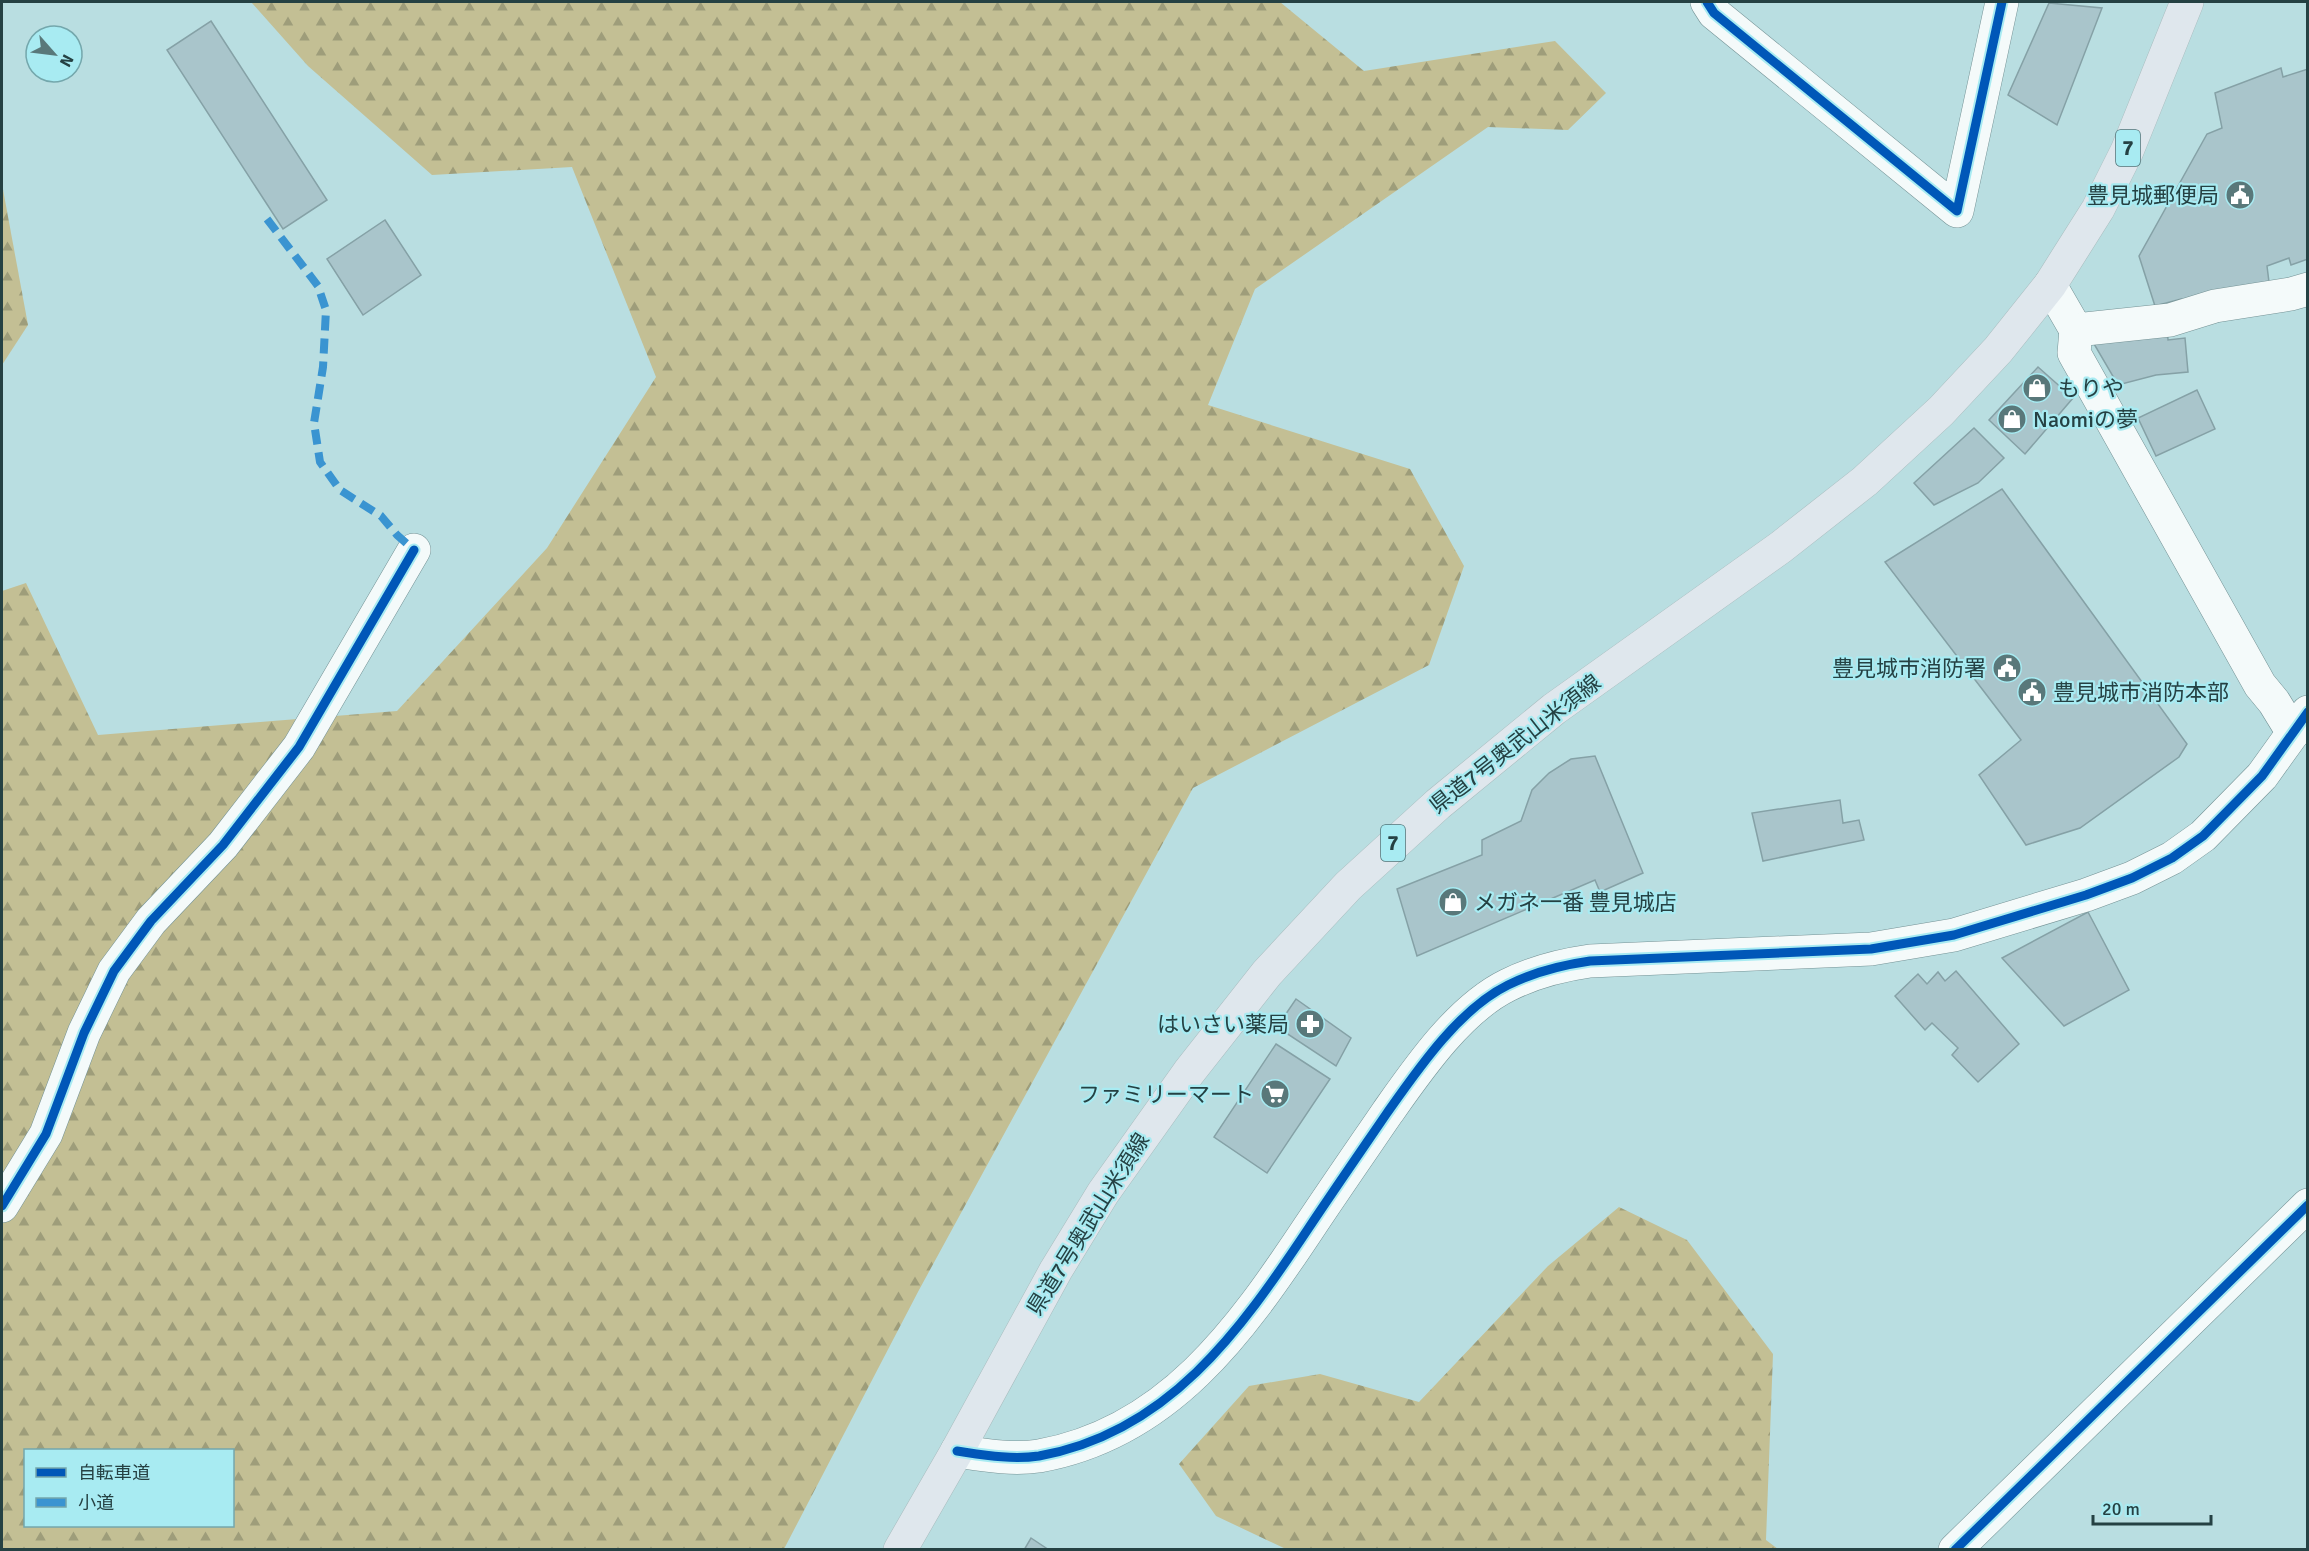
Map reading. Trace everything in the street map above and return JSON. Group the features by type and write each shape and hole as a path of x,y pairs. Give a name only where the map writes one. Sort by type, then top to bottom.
{"main road":[{"name":"県道7号奥武山米須線","path":"900,1550 1056,1270 1103,1193 1146,1130 1228,1021 1304,931 1392,844 1554,709 1782,547 1865,481 1941,411 1998,350 2050,285 2098,209 2127,151 2187,2"}],"street":[{"path":"1707,2 1714,14 1957,210 2002,2"},
{"path":"957,1451 1006,1458 1039,1456 1083,1443 1125,1426 1173,1394 1229,1339 1260,1300 1408,1082 1448,1033 1485,1000 1506,986 1562,965 1590,961 1830,952 1909,944 1954,935 2054,905 2132,878 2172,858 2203,836 2262,776 2300,723 2274,702 2260,685 2074,353 2076,330 2050,285"},
{"path":"2076,330 2170,320 2215,306 2291,294 2307,289"},
{"path":"2,1206 46,1134 84,1033 114,971 151,921 223,845 299,747 414,550"},
{"path":"1955,1550 2307,1205"}],"green space":[{"path":"251,2 1280,2 1364,71 1555,41 1606,93 1568,130 1488,127 1255,289 1208,405 1410,469 1464,566 1429,665 1193,788 919,1290 784,1549 2,1549 2,591 26,583 98,735 397,711 547,548 656,377 572,167 432,175 308,66"},
{"path":"2,184 28,325 2,365"},
{"path":"1619,1207 1687,1240 1773,1354 1766,1540 1778,1549 1286,1549 1216,1516 1179,1464 1249,1386 1320,1374 1419,1402 1548,1266"}],"building":[{"path":"2049,3 2102,8 2057,125 2008,95"},
{"path":"211,21 327,200 283,229 167,50"},
{"name":"豊見城郵便局","path":"2281,68 2283,77 2308,69 2308,259 2291,265 2289,258 2267,266 2270,290 2188,302 2181,299 2155,306 2139,256 2207,134 2222,128 2215,93"},
{"path":"385,220 421,275 363,315 327,259"},
{"path":"2167,326 2168,340 2185,338 2188,372 2156,375 2118,385 2090,337"},
{"path":"2038,367 2073,398 2025,454 1989,420"},
{"path":"2197,390 2215,429 2156,456 2138,418"},
{"path":"1974,428 2004,458 1978,483 1934,505 1914,483"},
{"path":"2002,489 2187,744 2179,757 2080,828 2026,845 1979,775 2021,740 1885,562"},
{"path":"1595,756 1643,873 1600,892 1595,880 1417,956 1397,889 1482,855 1482,840 1521,821 1532,790 1549,773 1571,759"},
{"path":"1840,800 1843,823 1859,820 1864,840 1763,861 1752,813"},
{"path":"2088,912 2129,990 2064,1026 2002,958"},
{"path":"1956,971 2019,1044 1978,1082 1952,1055 1958,1048 1932,1023 1925,1030 1895,996 1918,974 1927,984 1938,972 1945,981"},
{"path":"1296,999 1351,1038 1336,1066 1277,1027"},
{"path":"1276,1044 1330,1079 1267,1173 1214,1137"},
{"path":"1031,1538 1049,1550 1024,1550"}],"marked path":[{"path":"267,219 318,286 326,310 323,367 314,423 320,462 340,490 381,516 414,550"}],"cycle path":[{"path":"1707,2 1714,13 1957,211 2002,2"},
{"path":"2,1206 46,1134 84,1033 114,971 151,921 223,845 299,747 414,550"},
{"path":"957,1451 1008,1457 1039,1456 1085,1444 1126,1425 1163,1401 1227,1340 1255,1304 1426,1059 1456,1024 1490,996 1508,985 1548,970 1590,961 1871,949 1954,935 2086,895 2132,878 2172,858 2203,836 2262,776 2308,712"},
{"path":"1955,1550 2308,1205"}],"place":[{"name":"豊見城郵便局","path":"2240,195"},
{"name":"もりや","path":"2037,388"},
{"name":"Naomiの夢","path":"2012,419"},
{"name":"豊見城市消防署","path":"2007,668"},
{"name":"豊見城市消防本部","path":"2032,692"},
{"name":"メガネ一番 豊見城店","path":"1453,902"},
{"name":"はいさい薬局","path":"1310,1024"},
{"name":"ファミリーマート","path":"1275,1094"}]}
